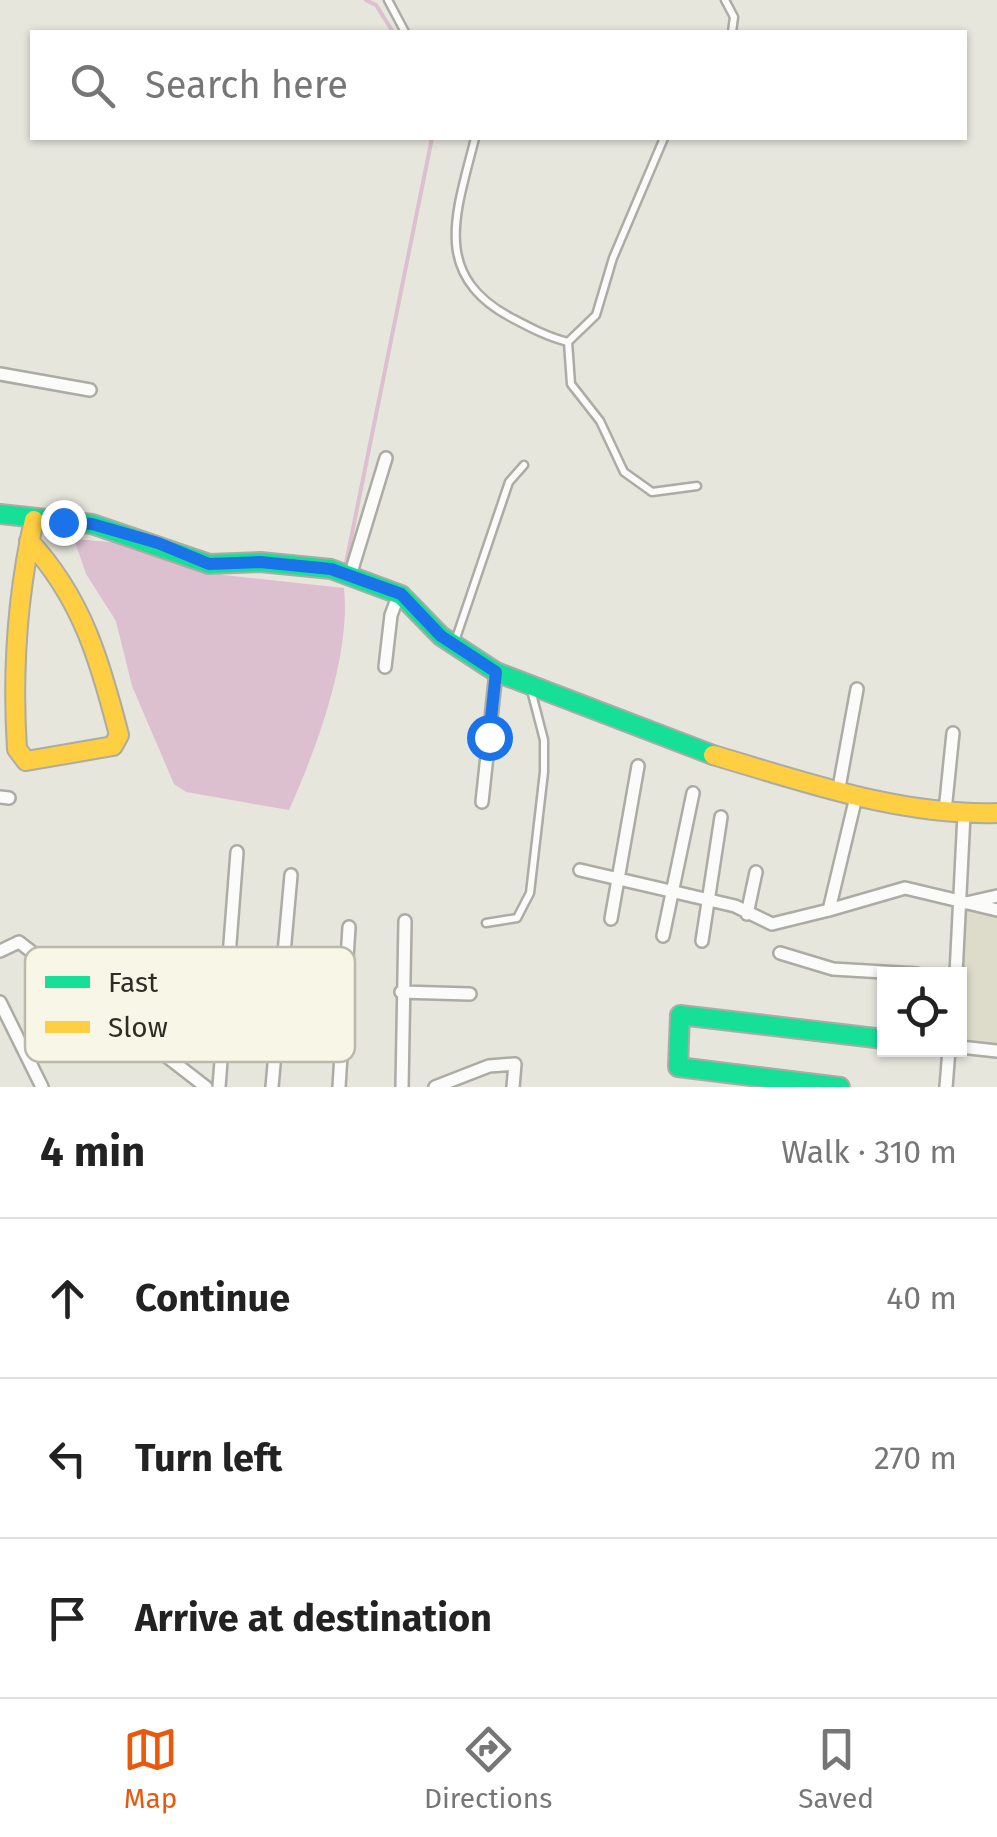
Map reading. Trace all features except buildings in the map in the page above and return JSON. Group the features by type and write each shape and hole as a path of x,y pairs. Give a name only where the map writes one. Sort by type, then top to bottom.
{"street":[{"path":"0,374 90,390"},
{"path":"350,576 386,458"},
{"path":"0,514 92,524 158,543 209,564 260,562 331,569 399,594 454,644 496,672 684,746 847,795 955,812 997,813"},
{"path":"29,542 64,579 82,609 115,718 118,742 34,760 20,758 9,643 18,587 34,520"},
{"path":"385,666 391,615 399,594"},
{"path":"482,802 496,672"},
{"path":"829,910 847,795 857,688"},
{"path":"952,732 962,904 957,967"},
{"path":"611,919 638,766"},
{"path":"662,936 693,793"},
{"path":"702,941 721,817"},
{"path":"229,947 237,852"},
{"path":"580,870 706,900 772,924 905,888 997,910"},
{"path":"747,914 756,872"},
{"path":"285,947 291,875"},
{"path":"962,904 997,896"},
{"path":"402,1087 405,921"},
{"path":"348,947 349,927"},
{"path":"0,951 19,942 25,947"},
{"path":"780,953 833,968 877,971"},
{"path":"401,992 470,994"},
{"path":"0,1002 25,1053"},
{"path":"840,1087 678,1066 676,1031 680,1015 877,1037"},
{"path":"967,1048 997,1050"},
{"path":"946,1087 948,1057"},
{"path":"30,1062 42,1087"},
{"path":"174,1062 206,1087"},
{"path":"218,1087 220,1062"},
{"path":"272,1087 274,1062"},
{"path":"339,1087 341,1062"},
{"path":"434,1087 489,1066 515,1064 513,1087"}],"lane":[{"path":"388,0 404,30"},
{"path":"725,0 734,17 732,30"},
{"path":"476,140 457,223 457,264 465,282 492,307 550,338 568,342"},
{"path":"568,342 596,315 613,258 663,140"},
{"path":"568,342 571,384 600,421 624,472 652,492 698,486"},
{"path":"454,644 509,482 524,465"},
{"path":"486,923 516,918 530,893 546,754 531,684"}],"shaded area":[{"path":"74,539 135,544 223,575 344,588 342,642 330,701 289,810 186,792 174,784 132,686 116,621 86,574"},
{"path":"962,904 997,909 997,1050 967,1048 967,967 961,967"}],"waterway":[{"path":"366,0 376,5 392,30"},
{"path":"346,563 432,140"}],"traffic: fast":[{"path":"0,514 92,524 209,564 260,562 331,569 401,595 441,636 496,672 713,755"},
{"path":"840,1087 678,1067 680,1015 877,1038"}],"traffic: slow":[{"path":"29,541 47,563 63,585 87,632 119,735 113,746 26,761 17,749 17,634 23,577 28,548 34,520"},
{"path":"713,755 889,803 997,813"}],"route":[{"path":"63,522 92,524 158,543 209,564 260,562 331,569 401,594 441,636 496,672 489,737"}]}
